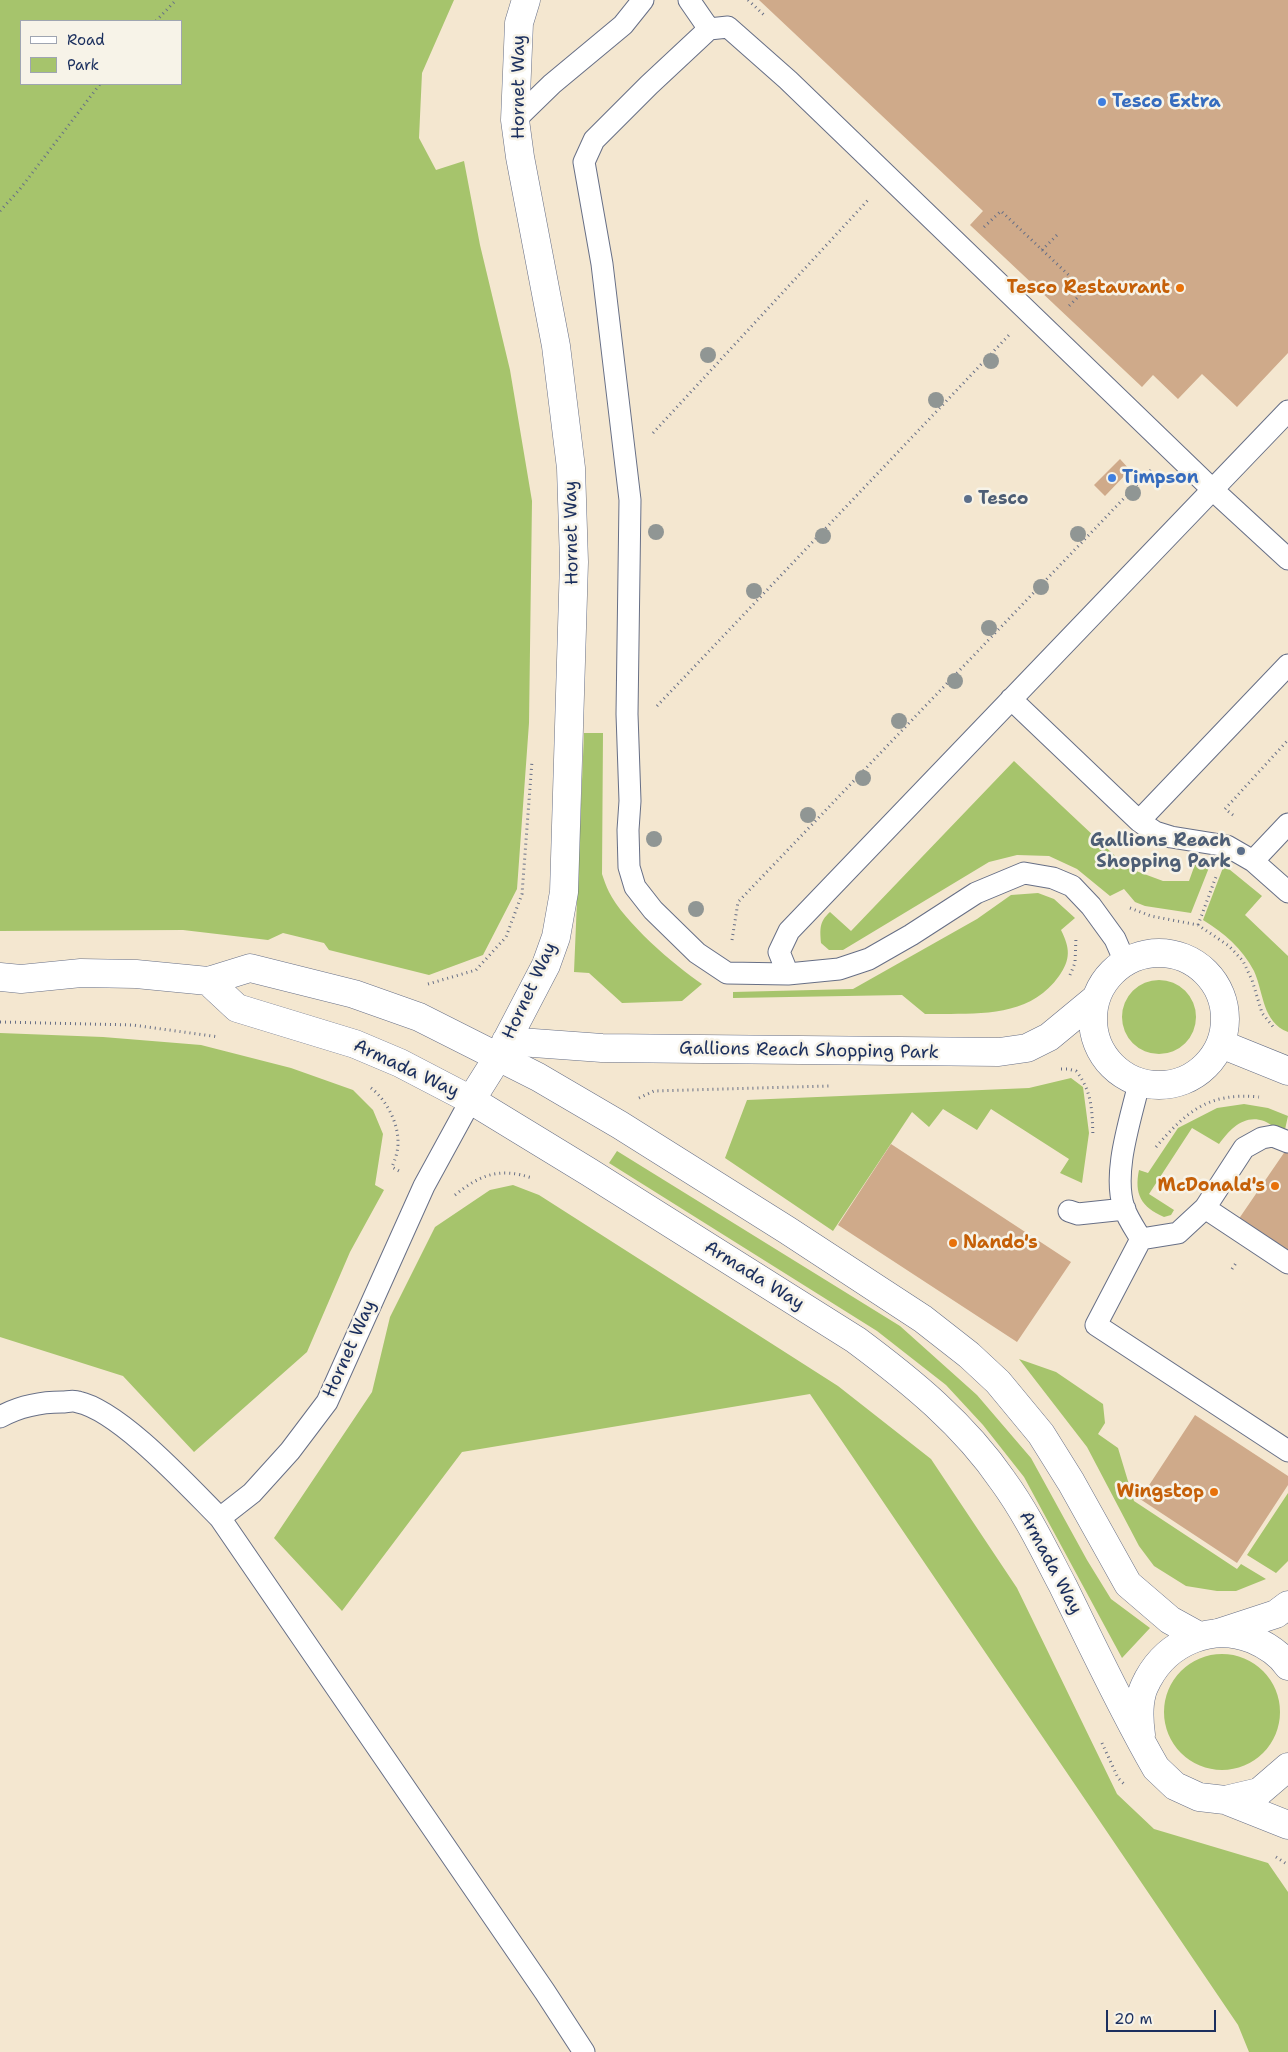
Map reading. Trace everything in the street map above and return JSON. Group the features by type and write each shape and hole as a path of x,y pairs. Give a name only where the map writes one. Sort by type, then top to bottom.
{"street":[{"name":"Hornet Way","path":"471,1100 502,1049 546,965 556,937 564,892 574,562 571,468 556,346 520,157 515,120 519,23 526,0"},
{"name":"Gallions Reach Shopping Park","path":"1165,953 1185,958 1202,969 1216,985 1224,1004 1225,1024 1221,1044 1211,1061 1196,1074 1178,1082 1159,1086 1140,1083 1121,1074 1106,1059 1096,1040 1092,1020 1095,999 1102,985 1112,972 1125,962 1144,954 1165,953"},
{"path":"0,977 21,979 90,973 136,974 208,981 250,968 354,994 502,1049 538,1077 620,1125 924,1319 969,1355 998,1382 1041,1434 1071,1482 1128,1584 1170,1620 1209,1634 1242,1636 1265,1644 1288,1666"},
{"name":"Armada Way","path":"208,981 236,1008 355,1044 400,1063 471,1100 856,1340 927,1395 968,1438 1003,1480 1032,1526 1143,1746 1156,1768 1175,1786 1199,1797 1225,1800 1288,1825"},
{"name":"Gallions Reach Shopping Park","path":"502,1049 602,1048 999,1052 1027,1048 1049,1037 1095,999"},
{"path":"1221,1044 1288,1071"},
{"path":"1209,1634 1276,1614 1288,1605"},
{"name":"Armada Way","path":"1143,1746 1138,1718 1142,1691 1154,1667 1174,1648 1209,1634"},
{"name":"Armada Way","path":"1225,1800 1259,1792 1288,1768"}],"lane":[{"path":"515,120 552,84 622,25 644,0"},
{"path":"689,0 710,29"},
{"path":"1125,962 1115,939 1091,906 1072,886 1053,878 1024,873 976,893 911,935 869,958 839,969 788,974 727,973 697,953 654,910 635,887 629,867 628,830 630,801 627,714 630,500 602,264 584,162 594,140 649,85 710,29 728,27 769,61 1213,490 1288,560"},
{"path":"788,974 779,952 789,930 1288,411"},
{"path":"1139,820 1288,665"},
{"path":"1011,699 1139,820 1155,832 1171,837 1227,846 1253,862 1288,892"},
{"path":"1253,862 1288,824"},
{"path":"1140,1083 1121,1170 1120,1187 1125,1209 1141,1239"},
{"name":"Hornet Way","path":"220,1518 252,1492 290,1452 328,1402 424,1186 471,1100"},
{"path":"1141,1239 1178,1234 1205,1208 1244,1148 1262,1138 1273,1136 1288,1142"},
{"path":"1205,1208 1288,1263"},
{"path":"1069,1211 1078,1214 1125,1209"},
{"path":"1141,1239 1096,1325 1288,1452"},
{"path":"0,1417 15,1409 42,1402 78,1401 112,1417 169,1467 220,1518 545,1992 584,2052"}],"path":[{"path":"157,20 176,0"},
{"path":"0,211 20,190 99,85"},
{"path":"625,463 869,198"},
{"path":"984,228 1001,211 1085,290 1068,308"},
{"path":"1042,250 1057,235"},
{"path":"655,709 1012,331"},
{"path":"727,973 738,902 1151,469"},
{"path":"1238,820 1225,809 1288,740"},
{"path":"419,982 428,984 476,970 506,937 522,894 533,759"},
{"path":"1198,925 1218,872"},
{"path":"1141,912 1198,925 1229,946 1243,961 1252,980 1262,1013 1275,1030"},
{"path":"1068,978 1075,963 1077,950"},
{"path":"0,1022 133,1026 224,1038"},
{"path":"1059,1070 1068,1068 1076,1071 1081,1077 1092,1106 1093,1125"},
{"path":"365,1084 379,1095 389,1110 397,1131 398,1150 392,1167 404,1173"},
{"path":"650,1092 838,1086"},
{"path":"1163,1139 1188,1113 1206,1104 1223,1098 1241,1095 1264,1098"},
{"path":"473,1181 487,1176 511,1172 539,1181"},
{"path":"1102,1743 1118,1778 1130,1790"},
{"path":"1274,1856 1288,1865"}],"green space":[{"path":"0,0 454,0 422,73 419,138 436,170 464,161 480,245 510,370 532,501 529,723 517,889 483,955 429,975 329,950 324,943 283,933 268,940 183,930 0,931"},
{"path":"584,733 603,733 602,874 605,883 616,904 637,929 664,955 702,984 682,1001 622,1003 589,973 574,972"},
{"path":"1014,761 1128,868 1163,881 1189,881 1198,856 1212,860 1191,913 1145,906 1135,902 1124,889 1110,896 1077,869 1049,856 1017,855 989,862 843,950 829,950 821,943 821,926 830,912 851,931"},
{"path":"1224,865 1262,896 1245,915 1288,956 1288,1032 1279,1027 1268,1014 1254,971 1244,955 1218,930 1203,920"},
{"path":"1038,893 1054,899 1075,918 1061,930 1068,953 1063,970 1046,990 1032,1000 1016,1007 980,1013 925,1014 902,995 733,998 733,992 853,989 977,919 1011,895"},
{"path":"1159,980 1180,986 1190,996 1196,1017 1190,1038 1180,1048 1159,1054 1138,1048 1128,1038 1122,1017 1128,996 1138,986"},
{"path":"0,1033 103,1037 201,1045 291,1068 353,1090 373,1110 383,1134 375,1185 384,1190 350,1252 307,1352 194,1452 123,1376 0,1337"},
{"path":"1071,1078 1083,1087 1089,1133 1082,1183 1060,1173 1069,1159 991,1109 977,1130 943,1109 929,1127 912,1112 833,1231 725,1158 747,1100 1029,1088"},
{"path":"1244,1104 1268,1108 1288,1116 1284,1134 1264,1121 1250,1120 1238,1124 1219,1144 1192,1128 1149,1194 1174,1210 1171,1215 1164,1217 1150,1209 1141,1199 1139,1193 1139,1170 1148,1173 1178,1128 1217,1108"},
{"path":"617,1151 900,1326 977,1395 1031,1458 1087,1560 1111,1599 1150,1628 1122,1658 1024,1477 983,1425 946,1385 877,1331 609,1163"},
{"path":"513,1185 539,1195 838,1386 931,1459 1017,1588 1117,1794 1154,1829 1268,1863 1288,1892 1288,2052 1249,2052 1238,2025 810,1394 462,1452 342,1611 274,1538 372,1392 390,1317 435,1227 490,1190"},
{"path":"1019,1359 1056,1372 1103,1404 1105,1423 1098,1434 1118,1448 1134,1501 1237,1569 1241,1564 1266,1579 1236,1591 1217,1591 1186,1586 1154,1566 1139,1546 1087,1447"},
{"path":"1288,1493 1288,1561 1276,1573 1247,1555"},
{"path":"1222,1654 1244,1658 1263,1671 1276,1690 1280,1712 1276,1734 1263,1753 1244,1766 1222,1770 1200,1766 1181,1753 1168,1734 1164,1712 1168,1690 1181,1671 1200,1658"}],"building":[{"name":"Tesco Extra","path":"759,0 1288,0 1288,353 1237,407 1202,374 1178,399 1153,375 1142,387 970,225 983,211"},
{"name":"Timpson","path":"1120,459 1130,470 1105,496 1094,485"},
{"name":"Nando's","path":"891,1144 1071,1262 1017,1342 838,1225"},
{"name":"McDonald's","path":"1288,1147 1288,1258 1236,1223"},
{"name":"Wingstop","path":"1195,1415 1288,1476 1288,1485 1237,1563 1140,1499"}],"place":[{"name":"Tesco Extra","path":"1102,102"},
{"name":"Tesco Restaurant","path":"1180,288"},
{"name":"Timpson","path":"1112,478"},
{"name":"Tesco","path":"968,499"},
{"name":"Gallions Reach Shopping Park","path":"1241,851"},
{"name":"McDonald's","path":"1275,1186"},
{"name":"Nando's","path":"953,1243"},
{"name":"Wingstop","path":"1214,1492"}]}
